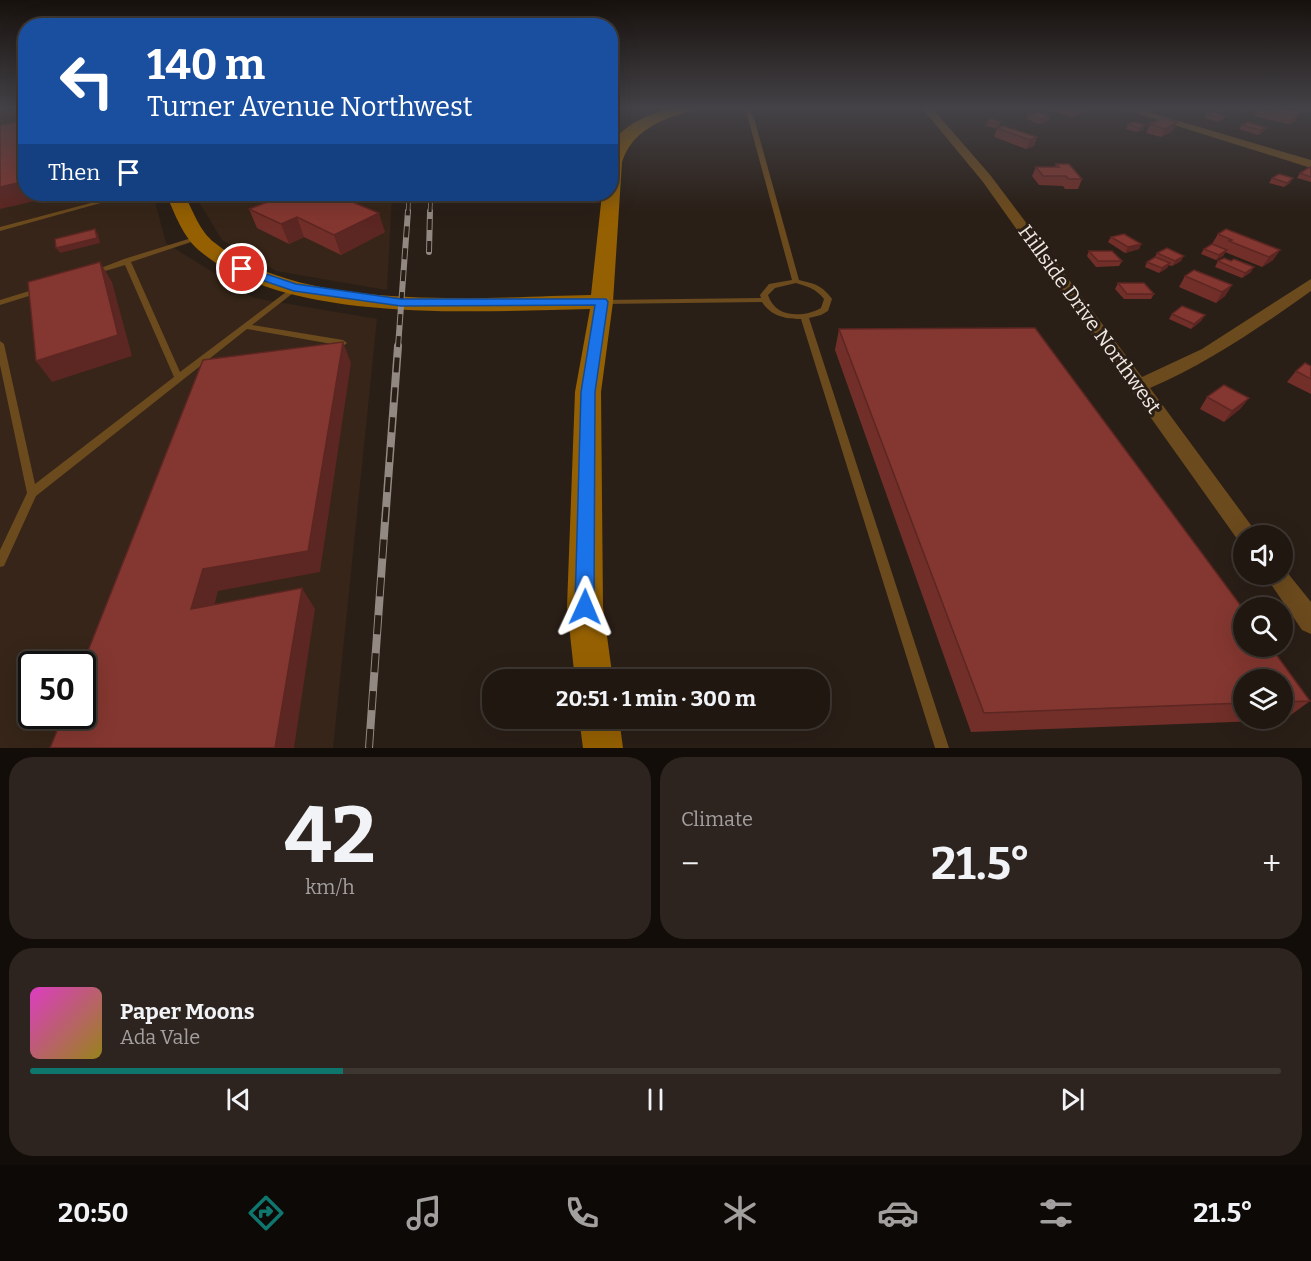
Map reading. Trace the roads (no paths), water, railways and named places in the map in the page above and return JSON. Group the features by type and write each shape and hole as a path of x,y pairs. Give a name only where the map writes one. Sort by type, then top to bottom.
{"main road":[{"path":"179,201 198,238 229,263 294,288 401,303 602,302"},
{"path":"593,669 585,607 588,392 602,302 610,201"},
{"path":"600,729 603,748"}],"street":[{"name":"Hillside Drive Northwest","path":"957,143 975,163 1240,525"},
{"path":"1241,143 1311,164"},
{"path":"1139,385 1202,358 1311,284"},
{"path":"1284,585 1311,622"}],"lane":[{"path":"758,143 796,281"},
{"path":"0,229 104,201"},
{"path":"85,275 198,238"},
{"path":"127,261 179,379"},
{"path":"796,281 814,286 821,290 828,299 828,305 820,313 804,317 778,313 764,300 764,295 771,286 796,281"},
{"path":"0,303 53,285"},
{"path":"0,562 32,493 294,288"},
{"path":"602,302 764,300"},
{"path":"804,317 942,748"},
{"path":"245,326 344,343"},
{"path":"0,344 32,493"}],"railway":[{"path":"408,212 409,201"},
{"path":"430,212 431,201"},
{"path":"398,347 408,211"},
{"path":"429,252 430,211"},
{"path":"385,522 398,346"},
{"path":"369,748 385,521"}]}
